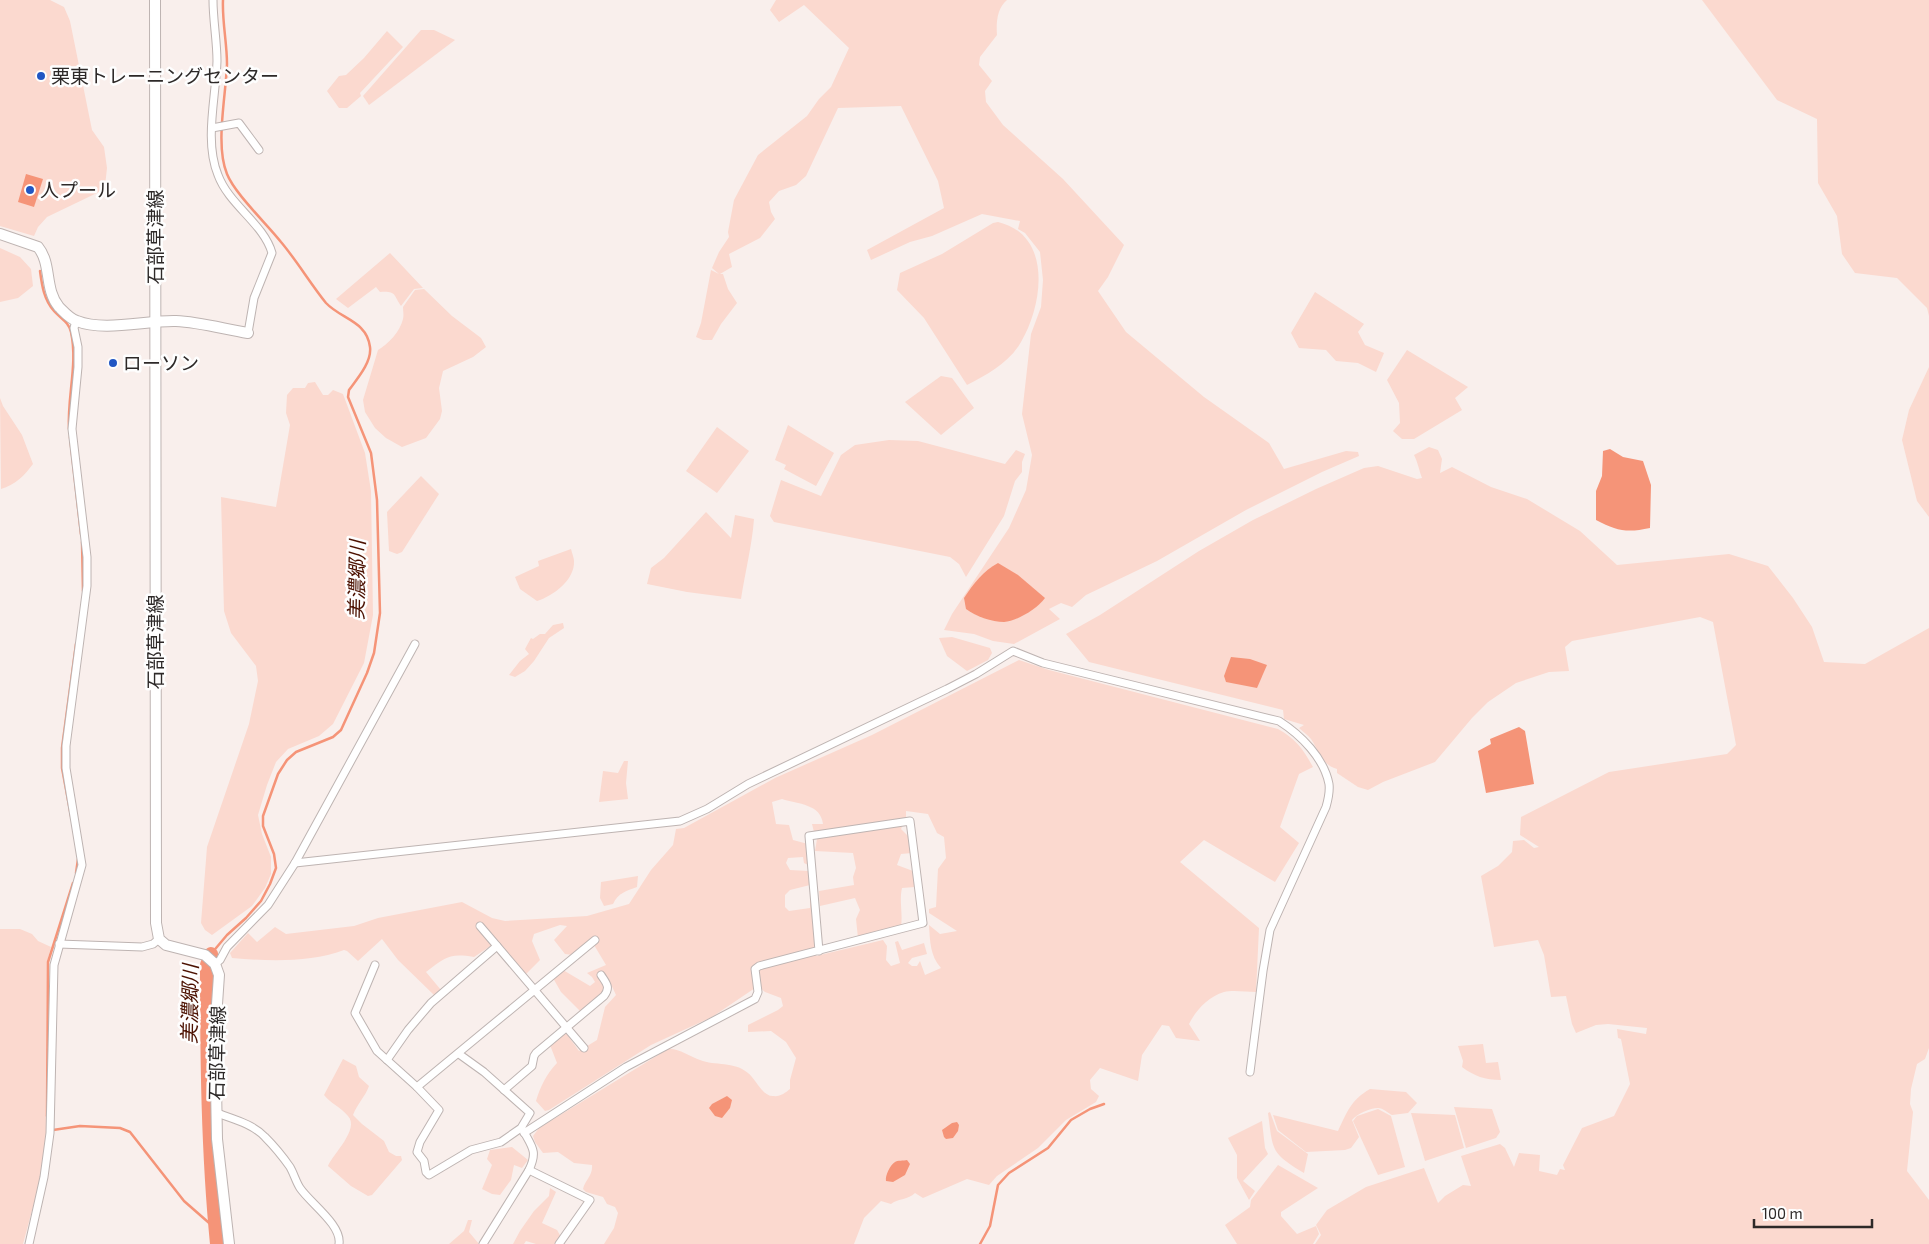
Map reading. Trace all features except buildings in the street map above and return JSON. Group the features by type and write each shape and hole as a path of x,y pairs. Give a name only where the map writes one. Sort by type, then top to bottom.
{"main road":[{"name":"石部草津線","path":"155,0 155,880 156,923 159,939"},
{"path":"0,234 38,247 44,258 50,291 54,300 68,316 76,321 90,325 176,321 248,333"},
{"path":"159,939 166,945 203,954 215,963"},
{"name":"石部草津線","path":"215,963 220,975 215,1033 219,1161 229,1244"}],"street":[{"path":"213,0 217,59 212,112 215,128 213,154 217,174 224,189 266,238 276,253 254,298 248,333"},
{"path":"215,128 239,123 259,150"},
{"path":"29,1244 44,1177 50,1133 54,965 82,865 66,768 66,746 87,586 87,557 72,429 78,367 78,346 74,328 76,321"},
{"path":"215,963 220,960 227,947 268,905 295,863 415,644"},
{"path":"295,863 680,821 748,784 962,682 1013,651 1044,662 1280,721 1301,736 1322,767 1329,786 1329,796 1326,808 1270,930 1262,971 1250,1072"},
{"path":"376,965 355,1013 374,1047 439,1110 420,1142 417,1152 424,1161 426,1172 429,1175 471,1150 501,1142 541,1122 626,1067 755,999 758,992 755,969 759,966 819,951 924,923 910,821 809,836 819,951"},
{"path":"480,926 584,1048"},
{"path":"59,944 142,947 152,944 159,939"},
{"path":"417,1087 595,940"},
{"path":"387,1060 408,1030 431,1003 497,946"},
{"path":"504,1090 532,1066 536,1053 596,1004 608,991 608,987 601,975"},
{"path":"459,1054 541,1122"},
{"path":"217,1113 253,1128 265,1136 283,1158 300,1189 322,1212 338,1234 339,1244"},
{"path":"523,1130 530,1113"},
{"path":"483,1244 529,1170 535,1157 534,1151 523,1130"},
{"path":"529,1170 590,1200 559,1244"}],"shaded area":[{"name":"栗東トレーニングセンター","path":"0,0 50,0 64,7 70,21 92,130 104,147 107,168 105,186 99,192 47,217 38,227 34,236 0,226"},
{"path":"776,0 1007,0 999,11 997,35 980,57 979,65 992,81 985,91 986,102 1003,125 1063,179 1124,245 1108,277 1098,291 1126,332 1204,397 1269,443 1284,469 1346,451 1358,452 1359,456 1322,472 1246,510 1157,561 1086,595 1072,607 1061,603 1049,609 1060,619 1014,644 993,641 974,634 944,630 952,614 1009,528 1026,490 1032,455 1022,414 1031,334 1041,307 1043,280 1040,252 1025,233 1018,229 1020,221 982,214 932,236 910,242 871,260 867,250 944,208 938,181 901,106 838,108 806,176 796,185 779,191 769,202 775,219 760,238 729,254 732,267 720,274 723,274 728,289 737,303 721,324 712,340 703,340 696,337 701,323 711,270 719,274 712,268 719,252 729,237 728,232 734,200 758,155 807,116 819,99 831,87 849,48 804,5 779,22 770,10"},
{"path":"1702,0 1929,0 1929,316 1927,308 1897,278 1855,273 1842,254 1837,216 1818,183 1817,119 1777,100"},
{"path":"421,30 434,30 455,40 369,105 363,96"},
{"path":"387,31 403,47 360,93 361,96 347,108 339,108 327,91 339,76 346,75 364,58"},
{"name":"人プール","path":"26,174 43,179 34,207 18,202"},
{"path":"998,222 1016,229 1028,241 1035,256 1038,273 1038,291 1029,327 1016,349 1004,362 967,385 924,318 897,290 900,273 942,254 993,223"},
{"path":"0,248 20,257 31,269 33,286 18,298 0,302"},
{"path":"390,253 423,288 414,289 401,306 394,294 380,292 376,287 348,308 336,299"},
{"path":"424,289 452,316 481,338 486,347 473,357 443,371 439,388 442,411 440,419 426,438 402,447 386,438 375,428 365,412 363,400 378,350 390,341 396,333 403,318 403,307 415,290"},
{"path":"1315,292 1364,324 1358,332 1365,345 1384,353 1376,372 1358,363 1336,361 1326,350 1299,348 1291,333"},
{"path":"1407,350 1468,387 1455,398 1462,410 1414,439 1402,439 1393,431 1400,423 1399,403 1387,380"},
{"path":"1929,367 1929,517 1917,501 1902,440 1909,410"},
{"path":"941,376 952,378 974,408 941,435 905,402"},
{"path":"315,382 323,395 328,395 333,390 343,394 365,453 371,491 373,615 364,663 333,724 319,736 288,749 276,762 258,815 262,834 271,857 271,874 265,888 252,906 212,935 205,930 201,923 207,847 249,724 258,681 256,666 231,633 224,611 221,497 276,507 290,425 286,413 287,395 293,388 305,388 308,383"},
{"path":"0,398 3,406 22,435 33,464 19,480 1,489"},
{"path":"788,425 834,453 816,486 784,469 786,465 775,460"},
{"path":"717,427 749,451 717,493 686,471"},
{"path":"889,440 918,441 1005,464 1016,450 1025,454 1022,462 1022,472 1015,481 1004,516 966,577 959,564 950,557 774,522 770,516 781,480 821,496 841,455 855,445"},
{"path":"1429,447 1438,450 1442,459 1440,473 1452,467 1491,487 1527,499 1580,531 1617,565 1729,554 1768,566 1793,598 1812,627 1824,662 1865,664 1929,628 1929,1048 1925,1059 1917,1064 1911,1089 1910,1104 1913,1112 1907,1171 1929,1200 1929,1244 1315,1244 1321,1235 1316,1225 1327,1210 1366,1187 1424,1168 1438,1203 1445,1196 1463,1185 1471,1186 1461,1156 1500,1144 1505,1148 1514,1167 1519,1153 1540,1155 1539,1171 1557,1175 1560,1169 1565,1170 1563,1165 1582,1128 1614,1116 1630,1084 1621,1039 1618,1038 1617,1029 1646,1034 1647,1028 1608,1024 1596,1025 1576,1033 1572,1024 1566,996 1551,997 1544,955 1538,940 1494,947 1481,876 1498,866 1512,852 1513,841 1524,840 1534,848 1539,847 1520,835 1521,817 1609,772 1727,754 1736,745 1713,622 1700,617 1572,641 1565,647 1569,671 1549,672 1516,683 1488,702 1435,762 1383,782 1368,790 1358,787 1337,773 1337,769 1321,757 1311,739 1299,728 1304,725 1284,719 1283,710 1089,662 1066,634 1100,615 1199,551 1253,520 1316,489 1364,468 1378,466 1417,479 1422,478 1414,455"},
{"path":"1610,449 1623,457 1643,461 1651,485 1650,528 1622,530 1610,527 1596,520 1596,491 1602,476 1603,451"},
{"path":"421,476 439,494 402,552 397,554 389,551 387,512"},
{"path":"706,512 731,538 735,515 754,519 741,599 687,592 647,584 651,568 664,558"},
{"path":"571,549 574,560 571,575 556,591 537,601 520,589 515,577 539,566 538,561"},
{"path":"998,563 1018,575 1045,598 1026,614 1004,622 989,620 970,612 966,609 964,598 979,578"},
{"path":"563,623 564,628 549,638 525,671 515,677 509,675 520,661 529,654 525,649 531,638 533,639 540,634 545,634 553,625"},
{"path":"952,637 990,648 992,653 988,660 967,671 947,656 939,638"},
{"path":"1231,657 1250,659 1267,665 1257,688 1226,682 1224,676"},
{"path":"1019,660 1049,670 1278,729 1298,745 1313,767 1299,774 1280,827 1299,843 1275,882 1204,840 1180,862 1259,928 1256,992 1224,992 1213,997 1203,1005 1189,1024 1200,1041 1176,1038 1169,1026 1162,1025 1142,1055 1138,1081 1100,1068 1090,1080 1091,1089 1099,1096 1096,1102 1066,1120 1038,1148 997,1176 989,1185 967,1179 923,1198 915,1193 891,1204 881,1201 864,1218 854,1244 604,1244 614,1228 618,1213 615,1207 607,1204 603,1197 586,1192 583,1189 591,1172 592,1165 574,1163 558,1152 543,1153 535,1142 533,1136 539,1128 668,1049 680,1051 706,1062 731,1065 743,1069 769,1095 778,1096 786,1092 790,1089 790,1080 796,1058 786,1042 771,1031 748,1032 748,1025 783,1006 781,998 765,992 758,986 712,1017 651,1045 545,1111 536,1101 544,1080 557,1063 550,1045 566,1033 579,1051 597,1040 605,1007 616,995 609,980 602,972 598,975 605,990 581,1012 561,992 553,978 563,970 590,986 595,982 587,973 606,965 594,945 597,941 596,936 573,955 565,954 554,940 567,926 560,925 534,934 532,941 540,960 526,974 491,935 492,945 474,957 448,957 426,972 441,990 435,996 398,960 382,939 358,961 344,950 317,957 288,960 232,958 230,953 248,933 257,942 275,927 286,934 354,926 378,918 462,902 492,918 505,921 587,916 629,904 651,870 673,845 676,829 684,828 775,778 872,735","holes":["782,799 808,806 818,812 823,824 812,824 814,832 826,835 817,839 815,851 853,853 856,868 853,877 854,885 819,891 820,906 855,898 860,910 856,919 858,938 901,927 902,888 915,887 913,871 897,865 901,854 912,853 909,837 901,829 906,818 906,811 928,814 937,833 944,837 946,858 938,869 936,907 929,909 929,913 957,931 940,934 929,925 933,953 941,968 925,975 920,961 917,966 912,966 908,963 912,958 927,954 924,943 902,950 898,941 895,942 900,963 891,966 886,960 887,946 883,940 816,956 813,893 810,894 810,908 789,911 785,907 785,895 790,890 810,885 809,871 790,870 786,863 788,858 803,857 804,863 810,866 808,844 793,840 789,825 776,824 772,802"]},
{"path":"1519,727 1525,731 1534,784 1486,793 1478,751 1491,744 1490,739"},
{"path":"624,761 628,761 626,783 628,799 599,802 603,771 618,773"},
{"path":"638,876 637,887 620,895 613,904 604,906 600,898 601,882"},
{"path":"0,929 20,929 32,934 38,941 51,947 47,962 46,1135 40,1181 23,1244 0,1244"},
{"path":"1483,1044 1486,1063 1498,1062 1501,1080 1480,1077 1462,1067 1463,1061 1458,1046"},
{"path":"343,1059 356,1066 359,1077 369,1086 353,1115 384,1141 389,1152 396,1156 401,1156 402,1160 372,1195 368,1196 351,1186 328,1166 351,1128 351,1121 348,1116 324,1095"},
{"path":"1370,1089 1406,1092 1417,1103 1408,1113 1392,1115 1384,1110 1375,1108 1357,1116 1352,1120 1359,1137 1351,1148 1345,1150 1306,1152 1278,1130 1273,1115 1338,1131 1354,1102"},
{"path":"727,1096 732,1100 730,1108 722,1118 715,1116 709,1108 712,1104"},
{"path":"1454,1107 1492,1109 1500,1132 1496,1138 1466,1148"},
{"path":"1378,1109 1391,1116 1405,1167 1378,1175 1353,1121 1357,1116"},
{"path":"1270,1112 1277,1131 1308,1154 1304,1173 1285,1160 1275,1149 1268,1113"},
{"path":"1411,1113 1455,1115 1464,1148 1425,1161"},
{"path":"1262,1121 1265,1148 1268,1154 1243,1181 1255,1191 1249,1200 1237,1178 1237,1155 1228,1138"},
{"path":"957,1122 959,1125 958,1131 953,1138 946,1139 942,1130"},
{"path":"512,1147 528,1160 522,1168 514,1165 511,1180 500,1195 492,1194 482,1189 492,1165 487,1159 490,1150"},
{"path":"907,1160 910,1164 905,1175 893,1182 886,1181 887,1174 893,1163"},
{"path":"1278,1165 1318,1188 1281,1212 1281,1216 1297,1234 1316,1226 1319,1234 1313,1244 1237,1244 1225,1225 1250,1207 1251,1200"},
{"path":"550,1188 556,1192 542,1223 557,1230 561,1237 557,1244 536,1244 526,1241 524,1244 513,1244 534,1211 549,1196"},
{"path":"468,1220 472,1220 469,1232 479,1244 449,1244 464,1231"}],"waterway":[{"name":"美濃郷川","path":"211,954 261,901 270,884 276,868 274,854 263,826 263,816 278,774 287,760 296,752 333,737 341,730 374,653 380,613 377,500 371,453 348,397 349,390 369,358 370,347 368,338 359,326 326,303 287,249 237,191 227,174 221,135 227,64 223,0"},
{"path":"40,271 48,302 66,323 71,332 73,368 69,405 69,429"},
{"path":"70,437 81,534"},
{"path":"82,542 83,591"},
{"path":"71,816 62,768 62,748 76,644"},
{"path":"76,873 78,859"},
{"path":"47,1116 48,962 73,883"},
{"name":"美濃郷川","path":"211,954 207,965 208,1070 210,1140 217,1244"},
{"path":"980,1244 990,1226 998,1185 1009,1173 1048,1148 1071,1120 1090,1109 1104,1104"},
{"path":"53,1130 80,1126 120,1128 130,1132 184,1201 216,1229"}],"place":[{"name":"栗東トレーニングセンター","path":"41,76"},
{"name":"人プール","path":"30,190"},
{"name":"ローソン","path":"113,363"}]}
